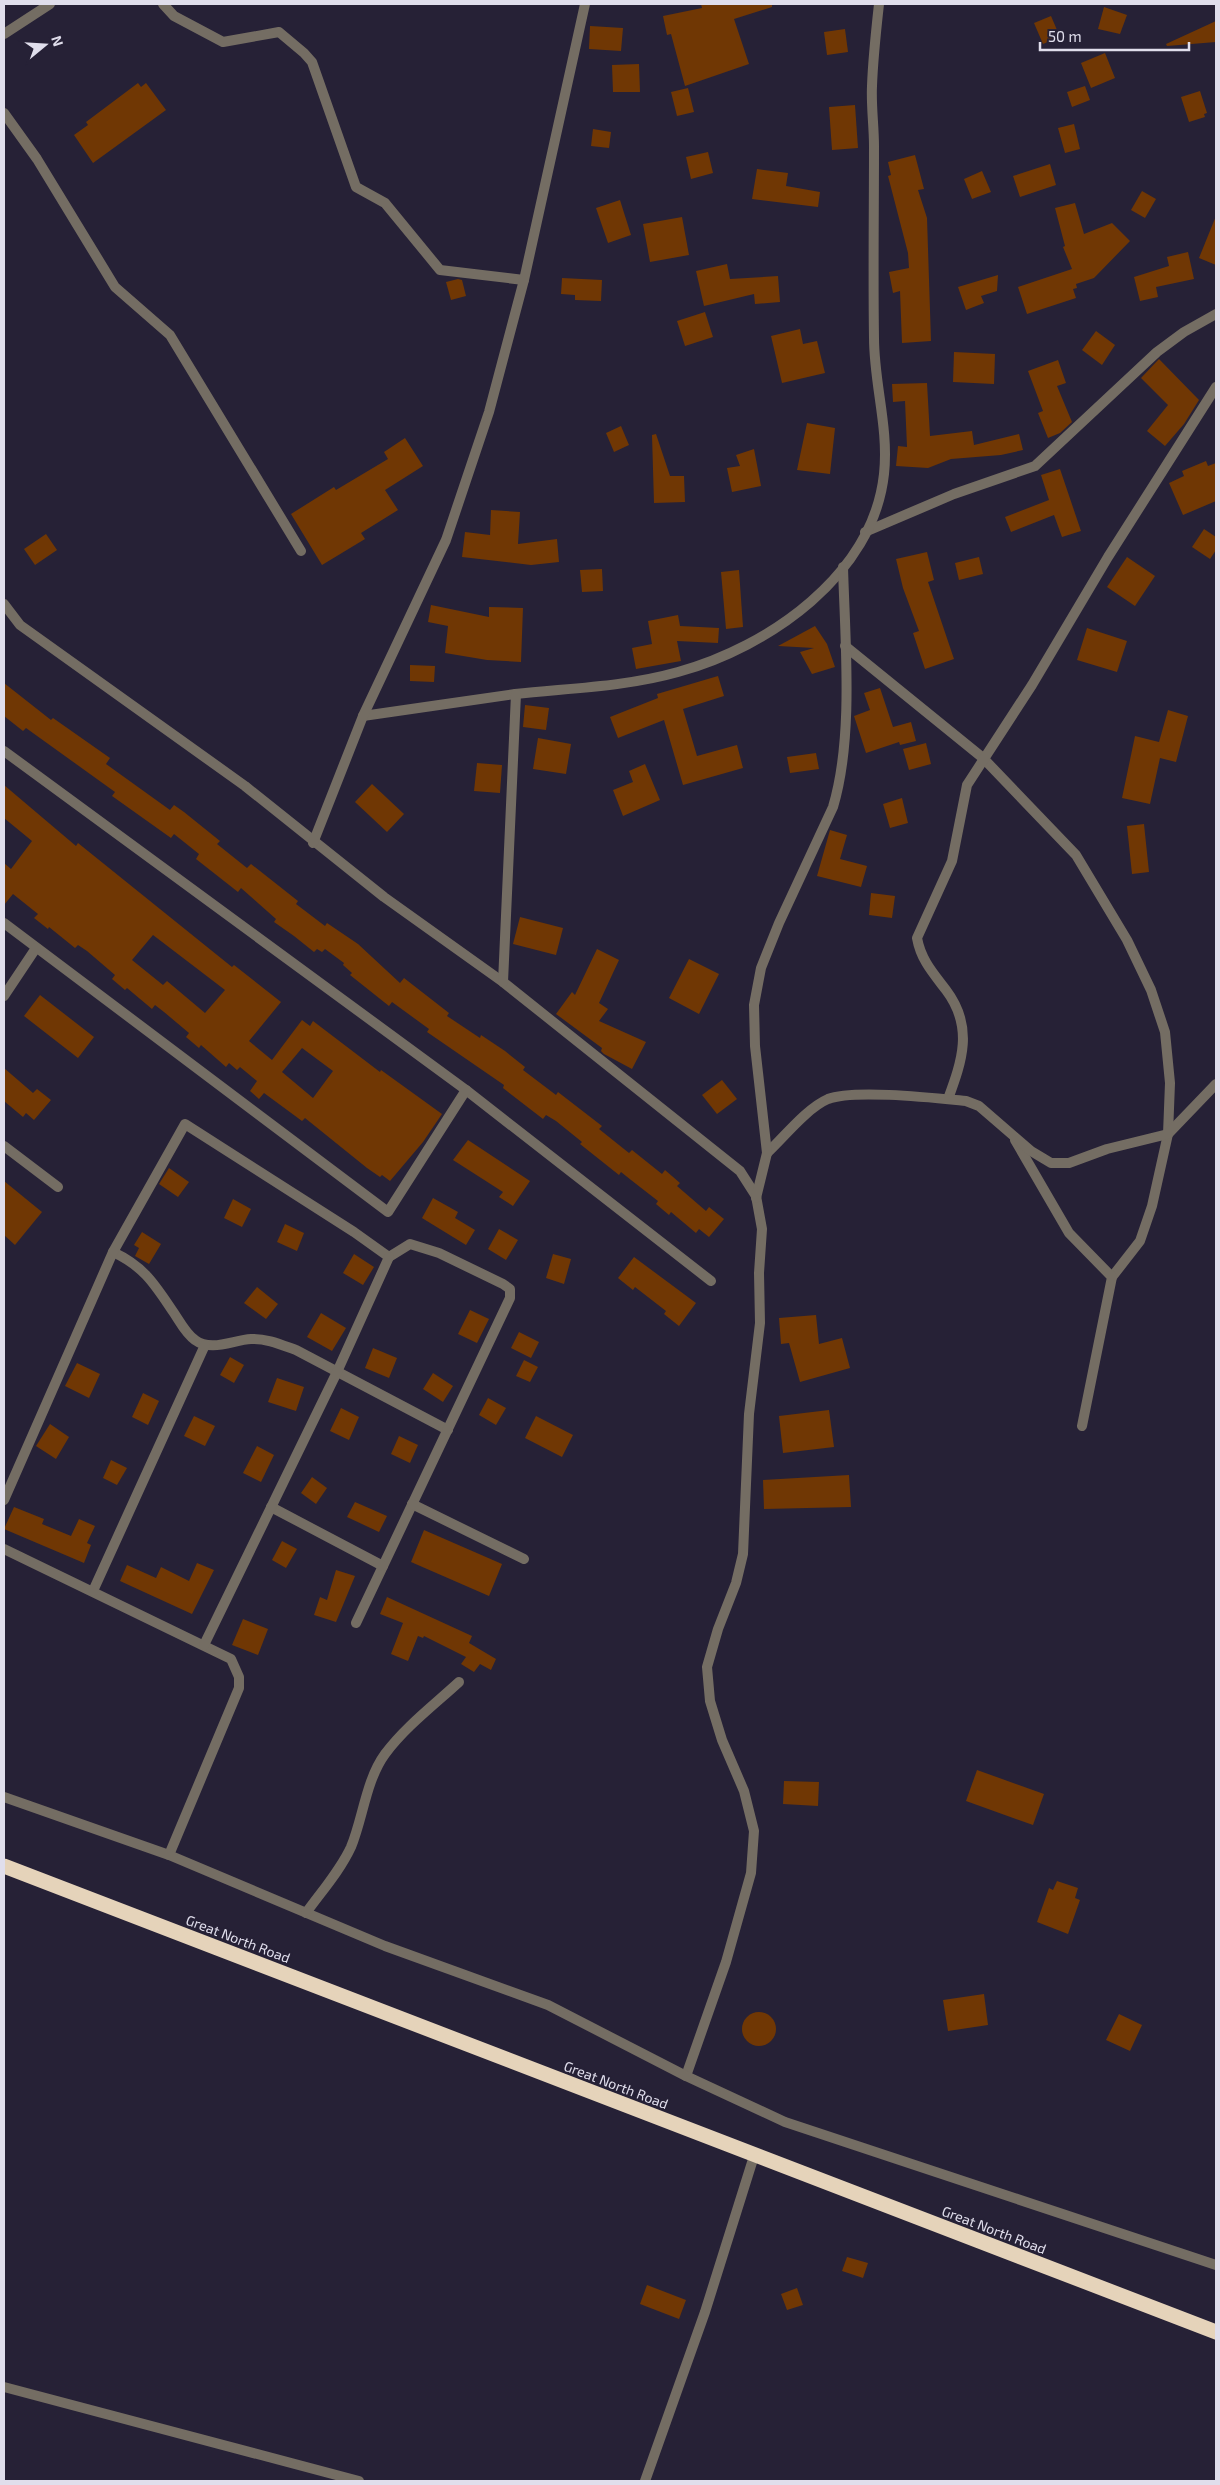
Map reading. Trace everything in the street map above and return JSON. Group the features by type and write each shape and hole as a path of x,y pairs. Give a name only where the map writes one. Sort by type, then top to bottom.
{"highway":[{"name":"Great North Road","path":"4,1866 754,2156 1216,2332"}],"street":[{"path":"4,34 50,4"},
{"path":"163,4 174,16 223,42 278,32 304,52 312,62 356,188 385,203 440,270 524,280"},
{"path":"313,843 363,716 446,540 489,412 524,280 585,4"},
{"path":"363,716 516,694 627,683 704,664 745,644 798,614 831,583 857,549 875,512 884,476 886,430 874,346 873,295 874,142 872,88 880,4"},
{"path":"4,113 38,159 114,288 170,335 301,551"},
{"path":"865,532 954,494 1035,466 1157,352 1184,332 1216,314"},
{"path":"948,1099 963,1057 964,1039 960,1015 948,993 928,967 919,951 918,938 952,861 967,785 1032,685 1108,557 1216,387"},
{"path":"756,1198 767,1152 755,1046 754,1005 761,968 779,922 833,807 838,790 846,692 843,568"},
{"path":"4,604 20,625 245,786 313,843 384,897 503,982 740,1170 756,1198 762,1229 759,1273 760,1323 749,1414 743,1554 736,1583 718,1628 707,1667 710,1701 722,1740 744,1791 754,1832 754,1840 751,1873 726,1962 686,2076"},
{"path":"845,646 983,758 1076,855 1126,940 1151,990 1165,1032 1170,1083 1168,1134 1152,1206 1140,1241 1112,1277 1082,1426"},
{"path":"503,982 516,694"},
{"path":"4,751 466,1090 711,1281"},
{"path":"4,923 388,1212 466,1090"},
{"path":"4,996 36,948"},
{"path":"767,1152 810,1112 827,1100 849,1095 966,1100 979,1106 1031,1151 1051,1163 1069,1163 1108,1149 1168,1134 1216,1084"},
{"path":"4,1500 113,1252 185,1124 390,1257"},
{"path":"1011,1133 1069,1233 1112,1277"},
{"path":"4,1146 58,1187"},
{"path":"204,1645 338,1372 390,1257 410,1244 439,1253 503,1284 510,1290 510,1298 356,1623"},
{"path":"113,1252 133,1261 154,1283 194,1340 205,1345 252,1339 269,1341 296,1350 448,1430"},
{"path":"93,1590 205,1345"},
{"path":"412,1504 524,1559"},
{"path":"271,1507 382,1566"},
{"path":"4,1549 93,1590 204,1645 231,1659 237,1666 239,1688 169,1855"},
{"path":"306,1913 343,1862 351,1846 377,1769 384,1755 398,1738 459,1682"},
{"path":"4,1797 169,1855 385,1946 548,2005 686,2076 785,2122 1216,2265"},
{"path":"645,2481 705,2312 754,2156"},
{"path":"4,2387 359,2481"}],"building":[{"path":"701,4 772,4 772,7 734,19 749,64 685,86 671,34 667,35 663,16 702,8"},
{"path":"1104,7 1127,15 1120,34 1098,29"},
{"path":"1051,16 1060,37 1043,44 1034,23"},
{"path":"1216,21 1216,42 1167,46 1166,44"},
{"path":"590,26 623,28 621,51 589,49"},
{"path":"845,29 848,52 827,55 824,32"},
{"path":"1105,53 1115,78 1091,88 1081,63"},
{"path":"639,64 640,92 613,92 612,65"},
{"path":"138,83 141,87 146,83 166,110 93,163 74,135 88,125 86,122"},
{"path":"1085,86 1090,100 1072,107 1067,92"},
{"path":"688,88 694,112 677,116 671,92"},
{"path":"1200,91 1207,113 1204,114 1205,117 1189,122 1181,97"},
{"path":"855,105 858,148 832,150 829,107"},
{"path":"1074,124 1080,149 1065,153 1058,128"},
{"path":"593,129 611,132 609,148 591,146"},
{"path":"708,152 713,173 691,179 686,157"},
{"path":"915,155 924,189 918,190 927,218 931,341 902,343 900,291 893,293 889,272 909,268 908,253 888,176 891,175 888,162"},
{"path":"1050,164 1056,185 1020,197 1013,176"},
{"path":"757,169 788,173 786,186 820,192 818,207 752,199"},
{"path":"982,171 991,192 972,199 964,179"},
{"path":"1142,191 1156,199 1145,218 1131,210"},
{"path":"620,200 631,235 608,243 596,208"},
{"path":"1075,203 1084,234 1112,223 1130,241 1094,278 1076,284 1077,288 1073,289 1076,298 1027,314 1018,287 1072,269 1063,247 1065,246 1055,208"},
{"path":"1216,216 1216,265 1199,258"},
{"path":"682,217 689,255 650,262 643,224"},
{"path":"1188,252 1194,279 1156,287 1158,297 1140,301 1134,277 1169,266 1167,257"},
{"path":"727,264 730,279 778,276 780,302 755,304 754,294 704,306 696,271"},
{"path":"998,275 997,291 981,296 984,303 966,310 958,287"},
{"path":"562,278 602,280 601,301 575,300 575,295 561,294"},
{"path":"462,280 466,296 451,300 446,282"},
{"path":"705,312 713,337 685,346 677,321"},
{"path":"800,329 803,344 817,341 825,373 782,383 771,336"},
{"path":"1096,331 1115,345 1102,365 1082,350"},
{"path":"954,352 995,354 994,384 953,382"},
{"path":"1159,359 1199,400 1184,424 1165,446 1147,431 1168,405 1141,378"},
{"path":"1058,360 1066,383 1057,386 1072,422 1060,433 1048,438 1038,413 1043,411 1028,371"},
{"path":"927,383 930,436 972,431 974,445 1019,434 1023,450 1001,455 951,459 928,468 896,466 898,446 907,447 905,401 893,402 892,384"},
{"path":"807,423 835,428 830,474 797,470"},
{"path":"621,426 629,445 614,452 606,433"},
{"path":"656,434 670,476 684,476 685,502 654,503 652,435"},
{"path":"405,438 423,466 385,490 398,510 361,533 365,539 322,565 291,514 334,487 336,490 388,459 384,452"},
{"path":"754,449 761,486 732,492 727,468 740,466 736,455"},
{"path":"1206,461 1208,466 1216,463 1216,501 1183,515 1169,483 1184,476 1182,471"},
{"path":"1060,469 1081,531 1062,537 1054,515 1011,532 1005,517 1049,500 1041,475"},
{"path":"491,510 520,512 518,544 557,539 559,562 531,565 462,557 465,532 490,535"},
{"path":"1204,529 1216,537 1216,550 1210,559 1192,547"},
{"path":"46,534 57,550 35,565 24,549"},
{"path":"927,552 934,580 928,582 954,659 925,669 913,633 919,631 903,588 896,559"},
{"path":"979,557 983,574 959,580 955,563"},
{"path":"1127,557 1155,576 1135,606 1107,587"},
{"path":"602,569 603,591 582,592 580,570"},
{"path":"739,570 743,627 726,629 721,572"},
{"path":"431,605 489,617 489,607 523,608 521,662 487,660 445,653 448,626 428,622"},
{"path":"678,615 680,626 719,628 718,643 677,641 681,661 636,669 632,648 652,644 648,621"},
{"path":"815,626 827,644 835,667 812,674 800,652 814,648 778,646"},
{"path":"1087,628 1127,641 1117,672 1077,660"},
{"path":"410,665 435,666 434,682 410,681"},
{"path":"718,676 724,696 683,709 697,756 737,745 743,768 683,785 664,720 618,738 610,717 658,698 657,694"},
{"path":"4,683 51,720 53,718 110,758 106,764 170,810 174,805 184,812 220,841 217,844 247,868 251,864 298,901 296,904 325,926 327,923 358,944 400,983 404,978 449,1013 447,1016 480,1038 481,1035 505,1051 525,1067 523,1070 556,1095 558,1092 602,1126 599,1129 629,1153 632,1150 662,1174 665,1170 680,1183 677,1186 706,1211 709,1207 724,1219 709,1237 699,1229 696,1233 671,1212 669,1215 656,1204 658,1201 621,1172 619,1175 580,1144 582,1142 556,1121 546,1115 543,1119 503,1088 504,1085 427,1032 429,1029 392,1002 389,1006 350,975 352,973 343,965 344,963 325,949 322,952 317,949 314,952 274,922 276,919 241,888 238,892 196,859 199,854 174,834 171,838 112,796 115,792 26,728 23,731 4,716"},
{"path":"880,688 893,727 911,722 916,741 900,745 899,742 866,753 854,716 870,710 864,693"},
{"path":"525,705 549,708 546,730 523,727"},
{"path":"1168,710 1188,716 1176,762 1160,758 1150,804 1122,798 1135,736 1159,742"},
{"path":"538,738 571,744 566,774 533,769"},
{"path":"926,743 931,764 909,770 903,749"},
{"path":"816,753 819,769 790,773 787,757"},
{"path":"477,763 502,765 500,793 474,791"},
{"path":"645,764 660,800 623,816 613,790 633,782 629,771"},
{"path":"372,784 404,814 387,832 355,802"},
{"path":"4,785 76,846 78,843 232,967 234,965 281,1002 249,1041 272,1060 302,1020 310,1026 313,1021 380,1072 381,1070 442,1114 423,1142 390,1181 367,1168 305,1118 302,1121 264,1093 259,1099 250,1091 257,1081 240,1067 237,1070 229,1063 226,1067 201,1045 199,1048 186,1037 189,1033 164,1012 155,1005 152,1009 127,988 125,990 112,979 115,975 87,951 78,945 75,948 49,927 48,929 34,918 38,914 13,894 4,905 4,863 11,869 32,841 4,818","holes":["153,935 225,990 205,1013 167,981 163,985 132,960","302,1048 333,1071 313,1098 282,1072"]},
{"path":"902,798 908,823 890,828 883,804"},
{"path":"1144,824 1149,872 1132,874 1127,826"},
{"path":"830,830 847,835 840,859 867,866 861,887 817,876"},
{"path":"871,893 895,896 892,918 869,915"},
{"path":"520,917 563,928 556,955 513,944"},
{"path":"597,949 619,960 599,1003 608,1009 599,1021 646,1042 632,1069 604,1054 601,1051 602,1048 556,1014 572,992 575,995"},
{"path":"689,959 719,974 699,1014 669,998"},
{"path":"40,995 94,1037 78,1058 24,1016"},
{"path":"4,1068 33,1093 37,1089 51,1100 34,1120 26,1113 23,1117 4,1101"},
{"path":"722,1080 737,1099 717,1114 702,1095"},
{"path":"468,1140 530,1181 513,1206 499,1197 503,1192 453,1160"},
{"path":"169,1168 189,1182 178,1197 159,1184"},
{"path":"4,1181 42,1212 15,1245 4,1235"},
{"path":"433,1198 458,1212 455,1218 475,1230 466,1245 422,1218"},
{"path":"233,1199 251,1209 242,1227 224,1218"},
{"path":"285,1224 304,1233 297,1251 277,1242"},
{"path":"499,1229 518,1240 506,1260 488,1249"},
{"path":"142,1232 161,1244 149,1264 135,1256 139,1248 134,1245"},
{"path":"354,1254 374,1267 363,1285 343,1273"},
{"path":"553,1254 571,1259 564,1284 546,1278"},
{"path":"634,1257 696,1303 679,1326 664,1314 666,1311 635,1287 633,1290 618,1278"},
{"path":"257,1287 278,1304 266,1319 244,1303"},
{"path":"470,1310 489,1319 477,1343 458,1334"},
{"path":"321,1313 346,1328 332,1351 307,1337"},
{"path":"816,1315 819,1344 842,1338 850,1368 800,1382 789,1343 781,1344 779,1318"},
{"path":"519,1332 539,1342 531,1358 511,1348"},
{"path":"373,1348 397,1358 389,1378 365,1368"},
{"path":"230,1357 244,1365 234,1383 220,1375"},
{"path":"524,1360 538,1367 530,1382 516,1376"},
{"path":"77,1363 100,1374 89,1398 65,1386"},
{"path":"433,1373 453,1386 443,1402 423,1389"},
{"path":"277,1378 304,1387 296,1411 268,1402"},
{"path":"143,1393 159,1401 148,1425 132,1417"},
{"path":"488,1398 506,1408 496,1425 479,1415"},
{"path":"341,1408 359,1417 349,1440 330,1431"},
{"path":"829,1410 834,1447 783,1453 779,1416"},
{"path":"194,1416 215,1426 205,1446 184,1436"},
{"path":"536,1416 573,1435 562,1457 525,1438"},
{"path":"50,1424 69,1437 56,1459 36,1446"},
{"path":"399,1436 418,1445 410,1463 391,1454"},
{"path":"257,1446 274,1455 261,1482 243,1473"},
{"path":"111,1460 127,1468 117,1485 103,1478"},
{"path":"849,1475 851,1507 764,1509 763,1480"},
{"path":"312,1477 327,1488 316,1504 301,1493"},
{"path":"355,1502 387,1516 379,1532 347,1517"},
{"path":"14,1507 44,1519 42,1524 71,1536 79,1519 95,1526 87,1543 91,1545 84,1563 4,1529"},
{"path":"424,1530 502,1564 489,1596 411,1562"},
{"path":"282,1541 297,1549 286,1568 272,1560"},
{"path":"197,1563 214,1570 192,1614 120,1581 127,1565 156,1578 161,1567 189,1581"},
{"path":"336,1570 355,1576 336,1622 314,1615 320,1597 327,1600"},
{"path":"387,1597 472,1636 469,1643 496,1659 491,1670 480,1664 474,1672 461,1664 466,1657 424,1636 423,1638 418,1636 408,1661 391,1654 403,1623 380,1614"},
{"path":"243,1619 268,1629 258,1655 232,1645"},
{"path":"977,1770 1044,1794 1033,1825 966,1801"},
{"path":"784,1781 819,1782 818,1806 783,1804"},
{"path":"1057,1881 1078,1888 1075,1898 1080,1900 1068,1934 1037,1922 1049,1888 1053,1890"},
{"path":"984,1994 988,2025 948,2031 943,2000"},
{"path":"759,2012 766,2013 771,2017 775,2022 775,2036 771,2041 766,2045 759,2046 752,2045 747,2041 743,2036 742,2029 743,2022 747,2017 752,2013"},
{"path":"1119,2014 1142,2025 1130,2051 1106,2040"},
{"path":"847,2257 868,2263 863,2278 842,2271"},
{"path":"647,2285 686,2300 679,2319 640,2304"},
{"path":"797,2288 803,2305 787,2310 781,2294"}]}
